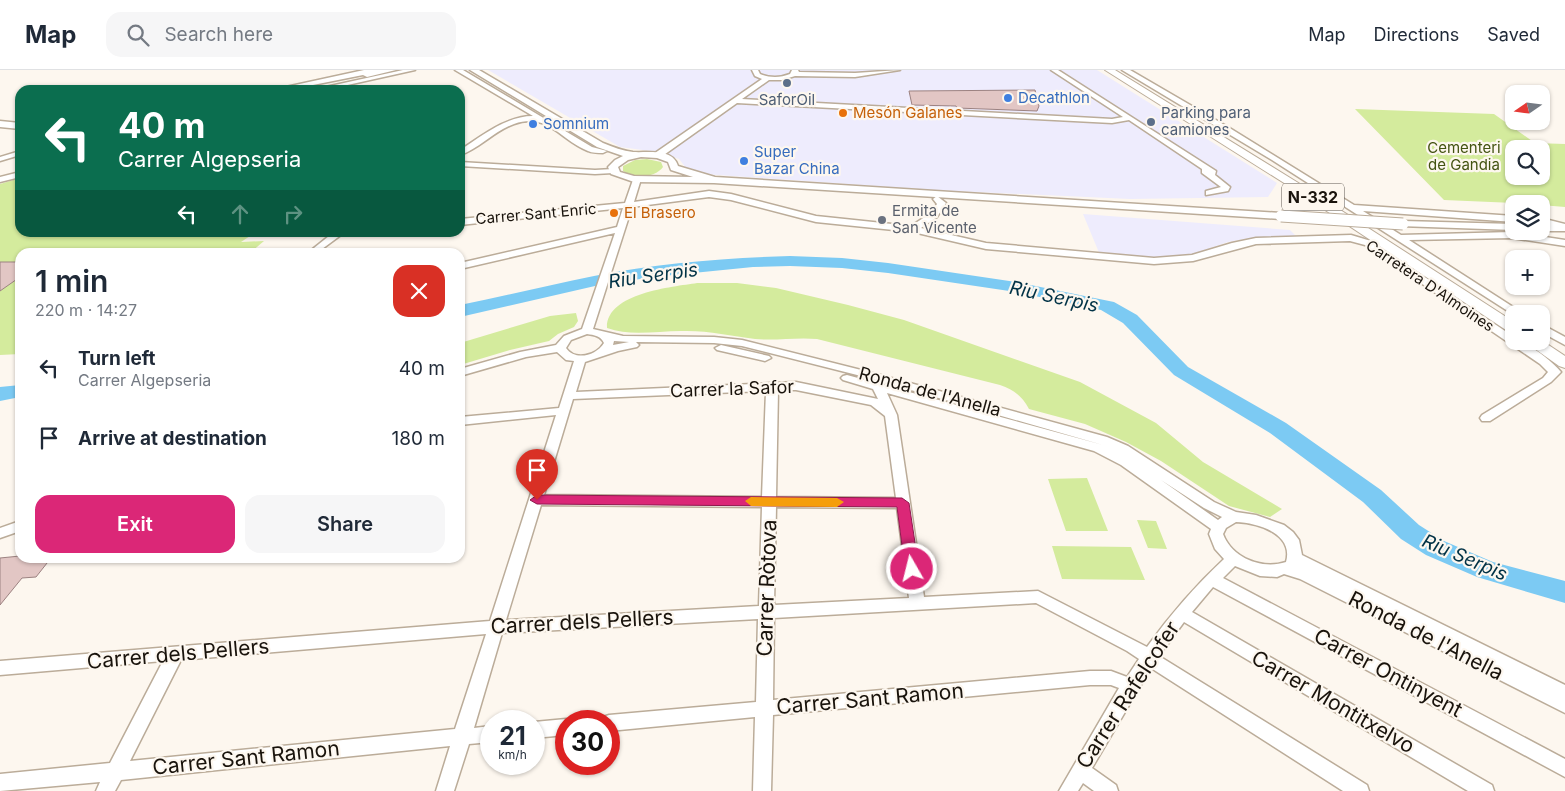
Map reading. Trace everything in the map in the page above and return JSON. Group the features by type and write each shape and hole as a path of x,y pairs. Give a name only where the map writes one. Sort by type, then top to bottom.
{"highway":[{"name":"N-332","path":"1108,70 1296,186 1505,323"},
{"path":"1546,350 1565,363"}],"main road":[{"path":"301,85 375,70"},
{"path":"318,85 391,70"},
{"path":"468,70 603,151 620,176 637,180 655,178 714,180 1403,224 1505,227"},
{"path":"474,70 600,145 619,152 658,155 672,162 674,167 690,174 714,180"},
{"path":"0,124 15,126"},
{"path":"614,167 625,158 639,155"},
{"path":"655,178 670,172 674,167"},
{"path":"1550,228 1565,229"}],"street":[{"path":"381,76 391,70"},
{"path":"339,85 412,70"},
{"path":"458,70 590,149 603,151"},
{"path":"755,70 754,73 757,75 768,78 784,78 795,72 846,75 897,70"},
{"path":"1054,70 1213,173"},
{"path":"1126,70 1162,90 1505,305"},
{"path":"658,155 768,78"},
{"path":"499,128 511,111 512,105 506,97"},
{"path":"737,100 756,103 1112,121 1138,126 1226,187 1225,189 1209,193"},
{"path":"465,150 499,128 518,120 532,118 543,120"},
{"path":"1112,121 1130,118"},
{"path":"0,159 15,154"},
{"path":"465,164 595,172 614,167"},
{"path":"0,180 15,176"},
{"path":"560,348 561,344 568,337 587,331 637,180"},
{"name":"Carrer Sant Enric","path":"465,221 628,205 701,194 731,197"},
{"name":"Carretera D'Almoines","path":"731,197 816,219 913,229 986,246 1162,262 1192,258 1235,245 1256,242 1339,237 1359,240 1378,250 1556,372 1547,380 1486,418"},
{"path":"913,229 931,218 938,210 942,203 937,199"},
{"path":"1352,208 1505,218"},
{"path":"1550,222 1565,229"},
{"path":"465,265 620,234"},
{"path":"1399,238 1512,235 1565,242"},
{"path":"319,248 334,237"},
{"name":"Ronda de l'Anella","path":"587,331 623,339 714,340 742,343 882,378 1065,429 1103,440 1123,449 1209,505 1234,517"},
{"path":"1550,333 1565,342"},
{"path":"600,354 608,347 609,343 606,336"},
{"name":"Ronda de l'Anella","path":"580,359 615,348 632,345 716,346 878,387 1100,448 1126,462 1217,526"},
{"path":"445,791 498,627 580,359 568,357 560,348"},
{"path":"465,372 524,354 560,348"},
{"name":"Carrer Ròtova","path":"762,791 772,386"},
{"name":"Carrer la Safor","path":"568,396 796,386 875,402 891,415"},
{"path":"878,387 891,415 917,602"},
{"path":"891,415 900,398 911,396"},
{"path":"465,421 563,411"},
{"path":"537,500 902,503"},
{"path":"1234,517 1255,518 1277,528 1294,544 1297,553 1291,564 1276,571 1262,571 1233,559 1221,546 1216,533 1217,526 1225,520 1234,517"},
{"path":"0,533 15,528"},
{"name":"Carrer Rafelcofer","path":"1068,791 1130,685 1148,658 1181,613 1211,579 1233,559"},
{"name":"Ronda de l'Anella","path":"1291,564 1565,693"},
{"name":"Ronda de l'Anella","path":"1291,564 1305,575 1565,705"},
{"name":"Carrer Ontinyent","path":"1211,579 1565,768"},
{"name":"Carrer dels Pellers","path":"0,668 498,627 1038,596 1133,646 1148,658 1360,791"},
{"name":"Carrer Montitxelvo","path":"1181,613 1486,791"},
{"path":"105,791 175,655"},
{"name":"Carrer Sant Ramon","path":"620,722 1101,677 1118,680 1130,685"},
{"name":"Carrer Sant Ramon","path":"0,783 480,735"},
{"path":"1080,770 1109,791"}],"shaded area":[{"path":"488,70 1097,70 1277,183 1268,197 1130,199 932,190 703,174 686,168 679,159 658,152 620,147"},
{"path":"1083,214 1290,230 1296,236 1250,238 1228,242 1190,255 1170,258 1146,259 1100,255"}],"green space":[{"name":"Cementeri de Gandia","path":"1355,109 1494,114 1505,122 1505,130 1517,130 1531,140 1505,140 1505,185 1550,185 1550,144 1565,144 1565,207 1550,206 1550,195 1505,195 1505,203 1444,200"},
{"path":"647,159 661,162 663,167 655,173 644,176 628,174 623,171 623,166 635,160"},
{"path":"15,180 15,237 248,237 241,242 264,241 256,248 15,248 15,354 0,355 0,184"},
{"path":"697,283 737,283 776,288 848,305 904,320 1080,382 1156,423 1203,462 1282,509 1270,517 1229,506 1161,461 1126,442 1085,424 1029,409 1017,394 1000,385 817,339 755,339 704,332 677,331 636,333 607,328 610,316 617,307 628,299 657,290"},
{"path":"576,313 578,321 574,327 558,334 549,341 465,364 465,342 550,316"},
{"path":"1087,478 1108,531 1066,531 1048,479"},
{"path":"1137,520 1156,521 1167,549 1148,548"},
{"path":"1052,546 1131,547 1145,580 1062,579"}],"building":[{"path":"1035,90 1039,106 1037,111 912,105 909,91"},
{"path":"0,262 15,262 15,280 0,291"},
{"path":"15,556 15,563 47,563 36,577 22,578 0,605 0,558"}],"waterway":[{"name":"Riu Serpis","path":"465,310 595,281 653,272 753,262 790,261 842,263 888,268 1016,287 1107,306 1130,319 1181,371 1278,428 1372,496 1410,532 1435,548 1486,570 1565,592"},
{"name":"Riu Serpis","path":"0,394 15,392"}],"slow traffic":[{"path":"751,501 837,502"}],"place":[{"name":"SaforOil","path":"787,83"},
{"name":"Decathlon","path":"1008,98"},
{"name":"Mesón Galanes","path":"843,113"},
{"name":"Parking para camiones","path":"1151,122"},
{"name":"Somnium","path":"533,124"},
{"name":"Super Bazar China","path":"744,161"},
{"name":"El Brasero","path":"614,213"},
{"name":"Ermita de San Vicente","path":"882,220"}],"route":[{"path":"537,500 902,503 912,569"}]}
